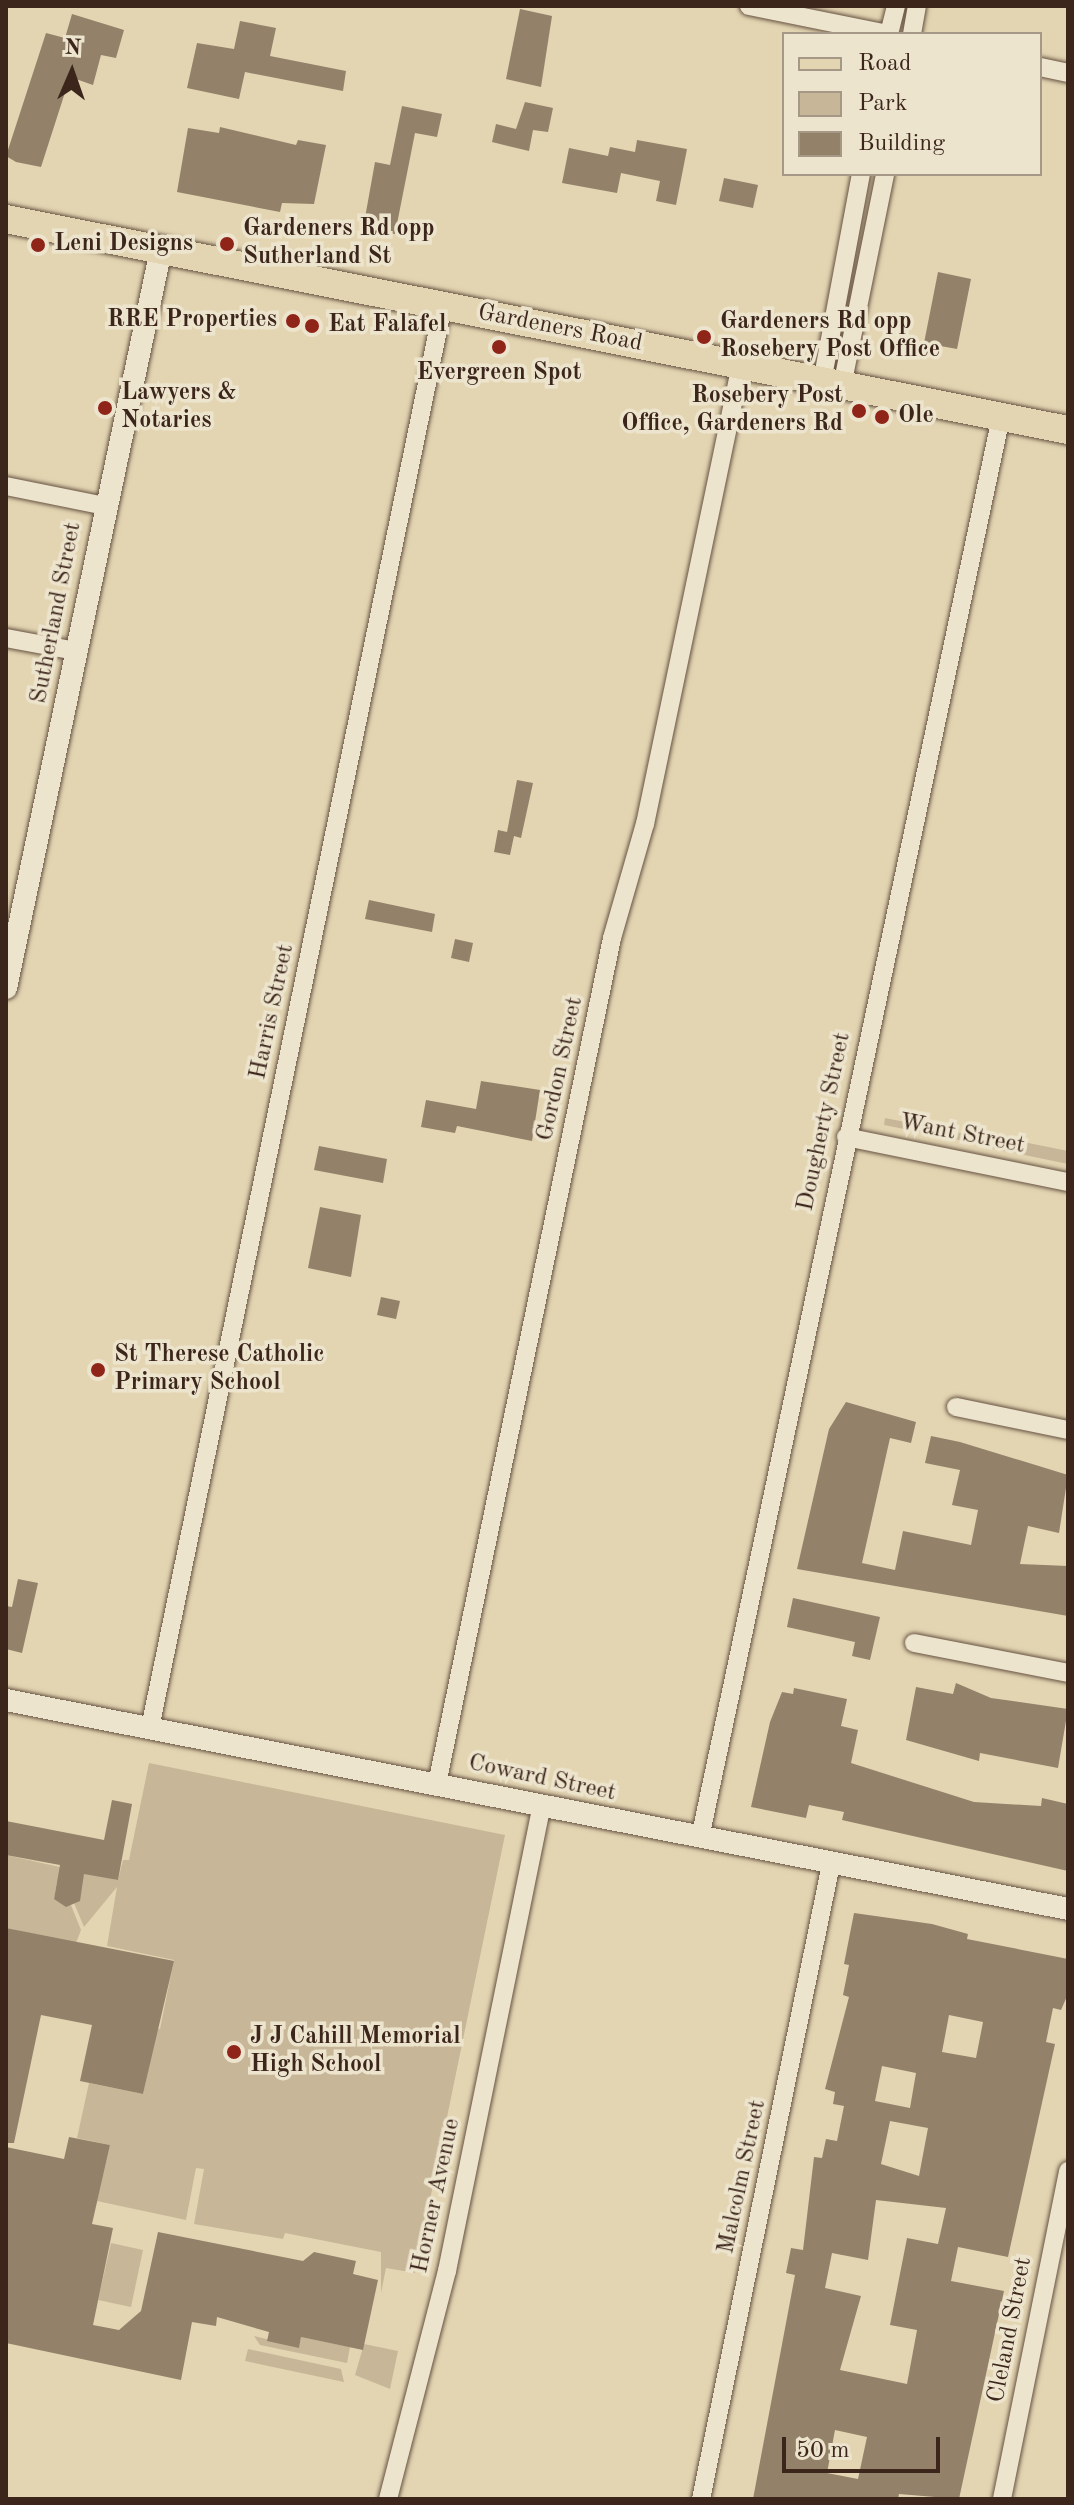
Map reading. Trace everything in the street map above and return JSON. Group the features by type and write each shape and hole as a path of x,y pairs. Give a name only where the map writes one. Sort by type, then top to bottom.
{"main road":[{"name":"Gardeners Road","path":"6,219 1068,430"}],"street":[{"path":"749,6 879,32"},
{"path":"890,32 896,6"},
{"path":"912,32 917,6"},
{"path":"1042,67 1068,73"},
{"path":"832,384 843,271 861,176"},
{"path":"832,384 864,275 885,176"},
{"name":"Sutherland Street","path":"6,988 161,249"},
{"path":"843,271 864,275"},
{"name":"Harris Street","path":"150,1728 443,306"},
{"name":"Gordon Street","path":"437,1784 619,909 645,824 741,365"},
{"name":"Dougherty Street","path":"700,1838 846,1137 1001,417"},
{"path":"6,486 105,506"},
{"path":"6,638 76,651"},
{"name":"Want Street","path":"846,1137 1068,1182"},
{"path":"956,1407 1068,1430"},
{"path":"914,1643 1068,1673"},
{"name":"Coward Street","path":"6,1700 1068,1909"},
{"name":"Horner Avenue","path":"388,2499 447,2271 542,1806"},
{"name":"Malcolm Street","path":"701,2499 831,1864"},
{"name":"Cleland Street","path":"1002,2499 1068,2171"}],"green space":[{"path":"885,1118 976,1136 974,1143 884,1125"},
{"path":"985,1137 1068,1151 1068,1164 985,1147"},
{"path":"149,1763 505,1835 415,2273 386,2268 381,2293 381,2252 285,2233 283,2239 194,2224 204,2169 196,2168 186,2220 97,2201 110,2145 77,2138 89,2083 143,2094 155,2040 102,2018 160,2029 174,1960 107,1946 117,1887 84,1927 74,1903 82,1884 57,1882 54,1899 71,1905 81,1930 76,1943 6,1928 6,1855 118,1880 123,1860 129,1860"},
{"path":"111,2243 143,2250 131,2307 98,2300"},
{"path":"254,2336 299,2347 301,2337 350,2347 347,2363 260,2345"},
{"path":"364,2344 398,2351 390,2389 355,2375"},
{"path":"248,2349 341,2369 344,2382 245,2361"}],"building":[{"path":"520,9 552,16 541,87 506,79"},
{"path":"72,14 124,30 116,58 101,55 93,85 70,77 41,167 16,162 6,156 46,33 65,38"},
{"path":"240,21 276,28 270,56 346,71 343,91 245,72 239,99 187,88 197,43 234,49"},
{"path":"525,102 553,108 548,132 533,130 529,151 492,142 496,124 516,129"},
{"path":"402,106 442,114 437,137 415,133 395,234 363,229 375,162 390,165"},
{"path":"220,127 296,145 298,140 326,145 314,204 282,203 280,212 177,192 188,128 219,133"},
{"path":"637,140 687,149 676,205 656,201 660,181 621,173 617,193 562,183 569,148 608,156 610,147 635,152"},
{"path":"724,178 758,185 753,208 719,201"},
{"path":"938,272 971,279 957,349 924,343"},
{"path":"517,780 533,783 521,838 514,836 510,855 494,852 498,830 507,832"},
{"path":"369,900 435,914 432,932 365,919"},
{"path":"455,939 473,943 469,962 451,958"},
{"path":"481,1081 540,1090 532,1141 457,1126 455,1133 421,1127 426,1100 476,1109"},
{"path":"319,1146 387,1159 383,1183 314,1170"},
{"path":"320,1207 361,1215 351,1277 308,1268"},
{"path":"381,1297 400,1301 396,1319 377,1315"},
{"path":"846,1402 916,1422 911,1443 890,1438 862,1563 895,1570 903,1531 971,1545 978,1510 952,1505 960,1470 925,1463 931,1436 960,1442 1068,1475 1059,1533 1028,1526 1020,1564 1068,1566 1068,1616 797,1569 829,1429"},
{"path":"18,1579 38,1583 22,1653 6,1649 6,1606 12,1607"},
{"path":"793,1598 880,1617 870,1660 852,1656 855,1642 787,1627"},
{"path":"956,1683 991,1698 1068,1709 1058,1768 980,1753 979,1761 906,1740 916,1687 953,1694"},
{"path":"794,1688 847,1699 841,1726 858,1730 851,1763 974,1802 1041,1806 1042,1798 1068,1804 1068,1871 842,1820 844,1812 809,1805 806,1818 751,1807 770,1722 782,1692 793,1694"},
{"path":"112,1800 132,1804 118,1880 84,1874 80,1901 66,1907 54,1899 60,1865 6,1855 6,1821 104,1840"},
{"path":"854,1913 932,1924 968,1934 967,1939 1068,1959 1068,1994 1061,2010 1053,2008 1046,2042 1055,2044 1008,2257 958,2247 951,2281 1004,2291 959,2499 899,2494 898,2499 753,2499 795,2275 786,2273 791,2248 803,2250 814,2157 822,2158 826,2139 837,2141 844,2106 833,2104 835,2092 825,2089 849,1997 843,1995 849,1965 844,1964","holes":["949,2015 983,2022 976,2058 942,2052","882,2066 916,2073 910,2108 875,2101","890,2121 928,2128 919,2176 881,2164","876,2200 946,2208 938,2244 907,2238 890,2325 917,2330 907,2384 840,2370 861,2296 825,2288 832,2253 868,2260","835,2430 867,2437 858,2479 827,2473"]},
{"path":"6,1928 174,1961 143,2094 80,2081 92,2025 41,2015 14,2143 6,2143"},
{"path":"69,2137 110,2145 92,2224 113,2228 93,2325 119,2330 141,2311 158,2232 303,2261 314,2252 356,2261 353,2274 378,2280 363,2350 301,2337 299,2348 267,2341 269,2332 217,2317 216,2326 192,2322 181,2380 6,2343 6,2147 64,2159"}],"place":[{"name":"Gardeners Rd opp Sutherland St","path":"227,244"},
{"name":"Leni Designs","path":"38,245"},
{"name":"RRE Properties","path":"293,321"},
{"name":"Eat Falafel","path":"312,326"},
{"name":"Gardeners Rd opp Rosebery Post Office","path":"704,337"},
{"name":"Evergreen Spot","path":"499,347"},
{"name":"Lawyers & Notaries","path":"105,408"},
{"name":"Rosebery Post Office, Gardeners Rd","path":"859,411"},
{"name":"Ole","path":"882,417"},
{"name":"St Therese Catholic Primary School","path":"98,1370"},
{"name":"J J Cahill Memorial High School","path":"234,2052"}]}
